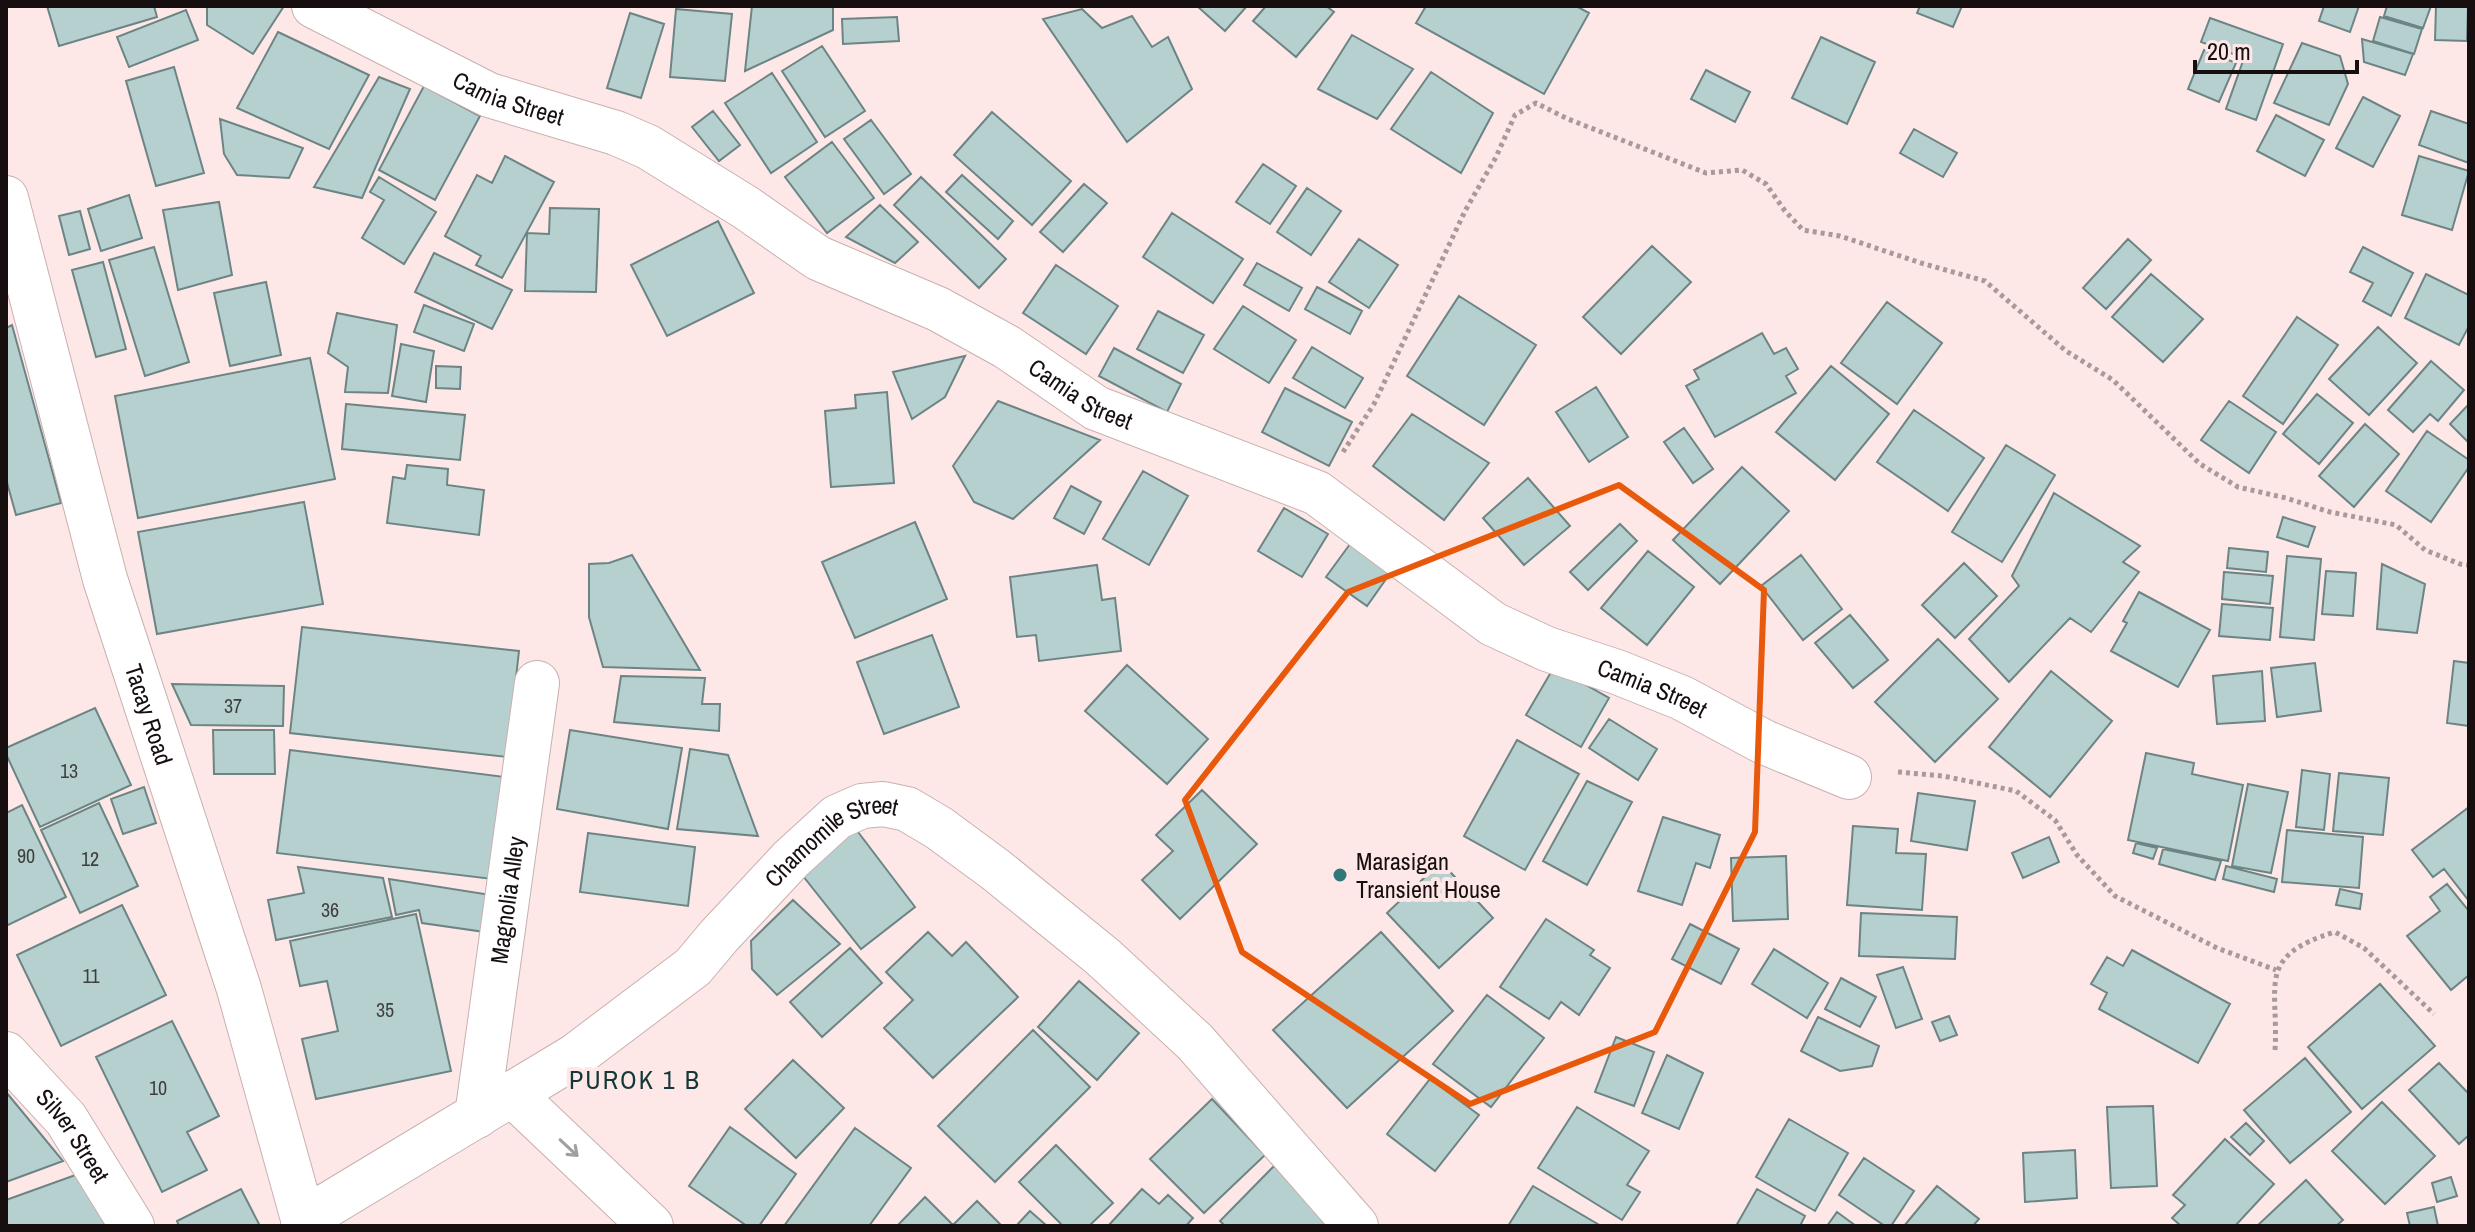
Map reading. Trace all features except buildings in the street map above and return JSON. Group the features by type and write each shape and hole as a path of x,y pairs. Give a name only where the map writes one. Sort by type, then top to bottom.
{"street":[{"name":"Camia Street","path":"314,6 489,95 616,133 648,147 745,207 818,258 938,309 1007,347 1096,408 1317,493 1493,624 1547,649 1682,698 1764,742 1849,777"},
{"name":"Tacay Road","path":"6,198 105,579 239,989 304,1223"},
{"name":"Magnolia Alley","path":"495,1105 537,683"},
{"name":"Chamomile Street","path":"304,1223 575,1056 693,967 791,859 837,817 862,806 883,804 907,809 939,828 1103,957 1195,1042 1356,1226"},
{"name":"Silver Street","path":"6,1054 66,1119 132,1226"},
{"path":"495,1105 651,1226"}],"path":[{"path":"1317,493 1374,404 1465,211 1496,157 1515,115 1536,103 1568,119 1706,173 1742,170 1766,184 1803,230 1840,236 1985,281 2066,351 2113,380 2200,464 2238,487 2330,512 2396,525 2425,550 2469,565"},
{"path":"1849,777 1897,772 1943,776 2016,791 2055,820 2077,855 2115,896 2217,948 2276,970"},
{"path":"2275,1050 2273,994 2276,970 2289,953 2335,932 2364,948 2434,1014"}],"highlighted area":[{"path":"1619,485 1764,590 1755,832 1655,1032 1470,1104 1242,952 1185,800 1348,592"}],"place":[{"name":"Marasigan Transient House","path":"1340,875"}],"district":[{"name":"PUROK 1 B","path":"635,1079"}]}
